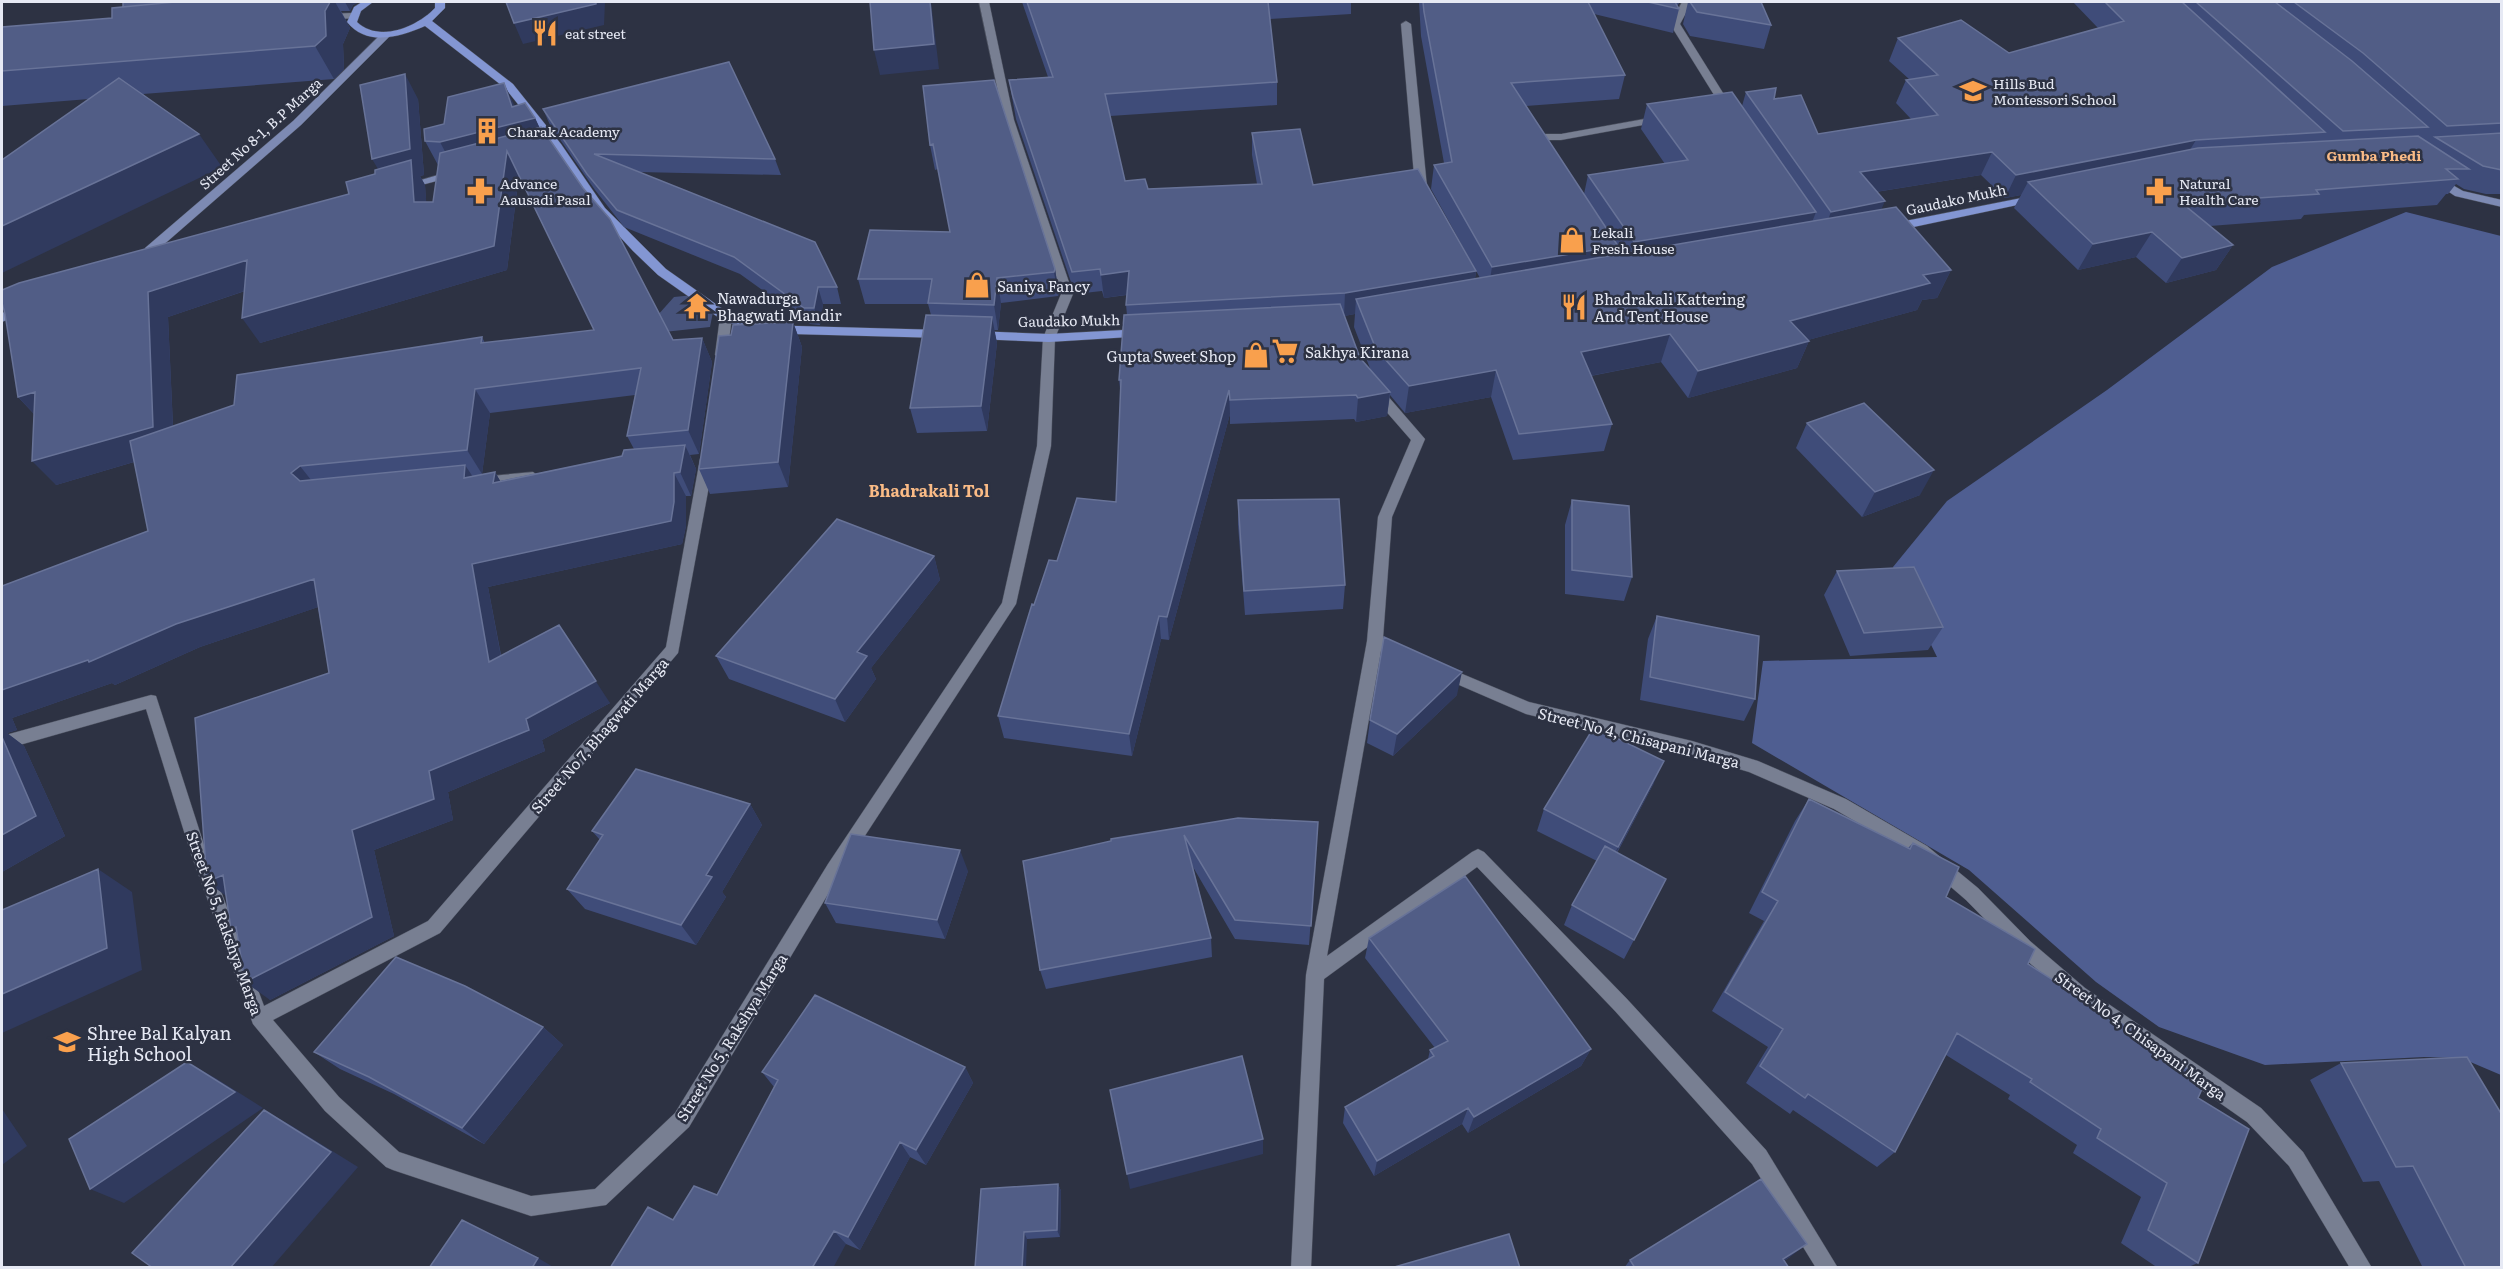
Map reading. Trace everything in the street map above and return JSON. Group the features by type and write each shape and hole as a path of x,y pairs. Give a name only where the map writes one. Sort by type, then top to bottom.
{"main road":[{"path":"365,2 352,16 355,28 374,34 387,34 427,22 440,8 440,2"},
{"name":"Gaudako Mukh","path":"427,22 509,86 551,148 601,210 637,248 662,272 726,316 757,329 1049,338 1155,332"},
{"name":"Street No 8-1, B.P Marga","path":"182,243 144,253 297,123 387,34"},
{"path":"395,189 464,171"},
{"path":"2429,174 2459,194 2502,204"},
{"name":"Gaudako Mukh","path":"1877,230 2053,194"},
{"path":"2,318 33,303"}],"street":[{"name":"Street No 5, Rakshya Marga","path":"2,743 151,701 199,854 259,1018 332,1104 393,1160 531,1206 599,1198 682,1120 834,869 1009,604 1044,446 1049,338 1067,294 1009,120 984,2"},
{"path":"1687,2 1675,24 1730,112 1714,109"},
{"path":"309,18 352,16"},
{"path":"1406,24 1422,187 1433,207"},
{"path":"1538,147 1532,137 1561,137 1667,118"},
{"path":"719,372 726,316"},
{"path":"1301,1268 1315,975 1375,641 1385,517 1418,439 1365,379"},
{"name":"Street No 7, Bhagwati Marga","path":"259,1018 434,927 673,650 701,461 710,438"},
{"path":"460,484 542,476"},
{"name":"Street No 4, Chisapani Marga","path":"1375,641 1526,708 1692,748 1752,766 1840,804 1921,851 1972,894 2024,947 2079,994 2254,1115 2296,1159 2362,1268"},
{"path":"1315,975 1478,857 1621,1005 1759,1157 1828,1268"}],"shaded area":[{"path":"2406,212 2501,236 2501,1075 2461,1058 2424,1057 2265,1065 2159,1027 2096,982 1969,870 1752,743 1763,661 1937,657 1893,567 1947,501 2107,390 2272,267"},
{"path":"694,295 713,312 710,327 655,333 657,316 674,297"}],"building":[{"path":"123,2 175,2 123,7"},
{"path":"175,2 330,2 325,11 326,36 315,46 2,71 2,27 112,18 112,8"},
{"path":"506,2 596,2 596,4 514,23"},
{"path":"870,2 930,2 934,44 874,50"},
{"path":"1027,2 1268,2 1277,82 1105,94 1125,181 1145,179 1148,189 1262,184 1252,133 1300,129 1313,185 1418,169 1476,271 1345,293 1126,305 1129,271 1101,275 1100,269 1072,272 1013,97 1009,80 1053,77"},
{"path":"1423,2 1588,2 1625,75 1511,83 1618,246 1492,267 1434,165 1452,162"},
{"path":"1648,2 1675,2 1679,9"},
{"path":"1690,2 1761,2 1771,25 1697,12"},
{"path":"2105,2 2182,2 2325,132 2196,140 2016,175 1992,152 1860,172 1885,201 1831,212 1746,92 1776,88 1774,99 1801,95 1818,134 1938,115 1906,80 1938,75 1898,38 1961,20 2009,53 2124,21"},
{"path":"2196,2 2275,2 2352,61 2428,127 2343,131"},
{"path":"2294,2 2502,2 2502,123 2447,126 2363,53"},
{"path":"729,62 775,159 594,154 815,242 837,287 818,287 814,308 804,308 734,257 617,210 587,174 543,109"},
{"path":"405,74 410,149 372,159 360,85"},
{"path":"119,78 199,134 2,226 2,160"},
{"path":"994,80 1055,269 1054,272 997,278 994,305 928,303 932,279 858,279 870,230 950,232 933,144 930,145 923,86"},
{"path":"504,83 512,107 525,103 535,118 440,142 425,141 424,129 444,124 448,97"},
{"path":"1732,92 1816,212 1634,242 1588,175 1688,160 1647,104"},
{"path":"541,127 583,188 610,219 673,340 702,338 688,430 627,436 641,368 475,389 467,450 300,466 291,473 300,481 465,465 464,478 495,472 493,483 622,456 624,450 685,445 680,472 674,473 674,502 671,521 472,564 489,662 559,625 596,681 526,719 529,730 429,771 434,799 352,830 372,917 245,982 236,927 231,929 223,875 207,882 195,718 329,673 314,579 176,624 89,662 88,660 2,690 2,586 148,531 130,441 234,405 237,375 482,337 481,343 594,330 507,151 494,246 242,318 247,260 148,292 153,427 32,461 35,392 18,397 2,303 2,290 19,283 349,194 346,182 375,174 375,170 411,160 414,202 433,202 440,153"},
{"path":"2502,133 2502,170 2483,166 2435,137"},
{"path":"2418,136 2469,169 2446,169 2458,179 2316,190 2319,194 2182,203 2233,245 2182,258 2152,232 2093,244 2028,182 2198,148"},
{"path":"1896,207 1951,270 1923,275 1930,283 1790,321 1809,341 1698,371 1670,334 1581,352 1612,424 1519,434 1496,370 1409,386 1376,349 1356,299"},
{"path":"1340,304 1360,358 1390,392 1358,398 1356,395 1230,400 1229,390 1167,617 1159,616 1129,734 998,716 1032,604 1034,605 1049,560 1057,561 1077,498 1116,502 1121,380 1119,380 1124,315"},
{"path":"926,315 992,317 981,406 910,408"},
{"path":"793,322 778,462 699,469 719,336 731,335 733,325"},
{"path":"1864,403 1934,470 1875,492 1807,423"},
{"path":"1339,499 1345,585 1244,591 1238,500"},
{"path":"1572,500 1629,506 1632,577 1572,570"},
{"path":"837,519 934,556 857,652 867,656 835,699 716,656"},
{"path":"1914,567 1943,627 1864,633 1837,571"},
{"path":"1657,616 1759,636 1755,699 1650,677"},
{"path":"1384,637 1462,672 1397,734 1370,720"},
{"path":"1594,727 1664,761 1618,847 1544,809"},
{"path":"2,737 36,816 2,835"},
{"path":"636,769 750,804 706,875 712,877 681,925 567,889 603,835 592,831"},
{"path":"1809,799 1910,849 1913,843 1959,867 1946,897 2035,949 2028,964 2141,1036 2139,1040 2206,1080 2198,1098 2249,1129 2198,1263 2148,1230 2167,1183 2097,1138 2101,1129 2030,1082 2032,1079 1957,1033 1895,1152 1808,1094 1805,1098 1760,1066 1783,1029 1725,992 1778,901 1762,892"},
{"path":"1238,818 1318,822 1311,926 1235,920 1184,835 1211,938 1040,970 1023,861 1111,841 1111,839"},
{"path":"851,834 960,850 937,920 825,903"},
{"path":"1605,846 1666,879 1634,940 1572,905"},
{"path":"98,869 107,948 2,994 2,910"},
{"path":"1465,876 1591,1049 1474,1117 1468,1108 1377,1161 1345,1107 1434,1056 1430,1050 1448,1041 1369,938"},
{"path":"396,957 465,986 543,1027 462,1128 369,1077 314,1052"},
{"path":"815,995 965,1067 916,1150 900,1142 848,1237 834,1231 812,1268 610,1268 648,1207 673,1220 694,1186 717,1195 778,1080 762,1072"},
{"path":"1242,1056 1263,1139 1127,1174 1110,1090"},
{"path":"2467,1057 2502,1115 2502,1268 2466,1268 2413,1166 2396,1167 2341,1063"},
{"path":"187,1062 235,1092 90,1189 69,1139"},
{"path":"264,1110 331,1152 230,1268 153,1268 132,1253"},
{"path":"1761,1179 1807,1244 1783,1259 1789,1268 1635,1268 1630,1260"},
{"path":"1058,1184 1057,1230 1024,1232 1022,1268 975,1268 981,1189"},
{"path":"462,1220 538,1258 532,1268 429,1268"},
{"path":"1509,1234 1520,1268 1391,1268"}],"place":[{"name":"eat street","path":"545,33"},
{"name":"Hills Bud Montessori School","path":"1973,91"},
{"name":"Charak Academy","path":"487,131"},
{"name":"Advance Aausadi Pasal","path":"480,191"},
{"name":"Natural Health Care","path":"2159,191"},
{"name":"Lekali Fresh House","path":"1572,240"},
{"name":"Saniya Fancy","path":"977,285"},
{"name":"Nawadurga Bhagwati Mandir","path":"697,306"},
{"name":"Bhadrakali Kattering And Tent House","path":"1574,307"},
{"name":"Sakhya Kirana","path":"1285,351"},
{"name":"Gupta Sweet Shop","path":"1256,355"},
{"name":"Shree Bal Kalyan High School","path":"67,1042"}],"district":[{"name":"Gumba Phedi","path":"2374,155"},
{"name":"Bhadrakali Tol","path":"929,490"}]}
